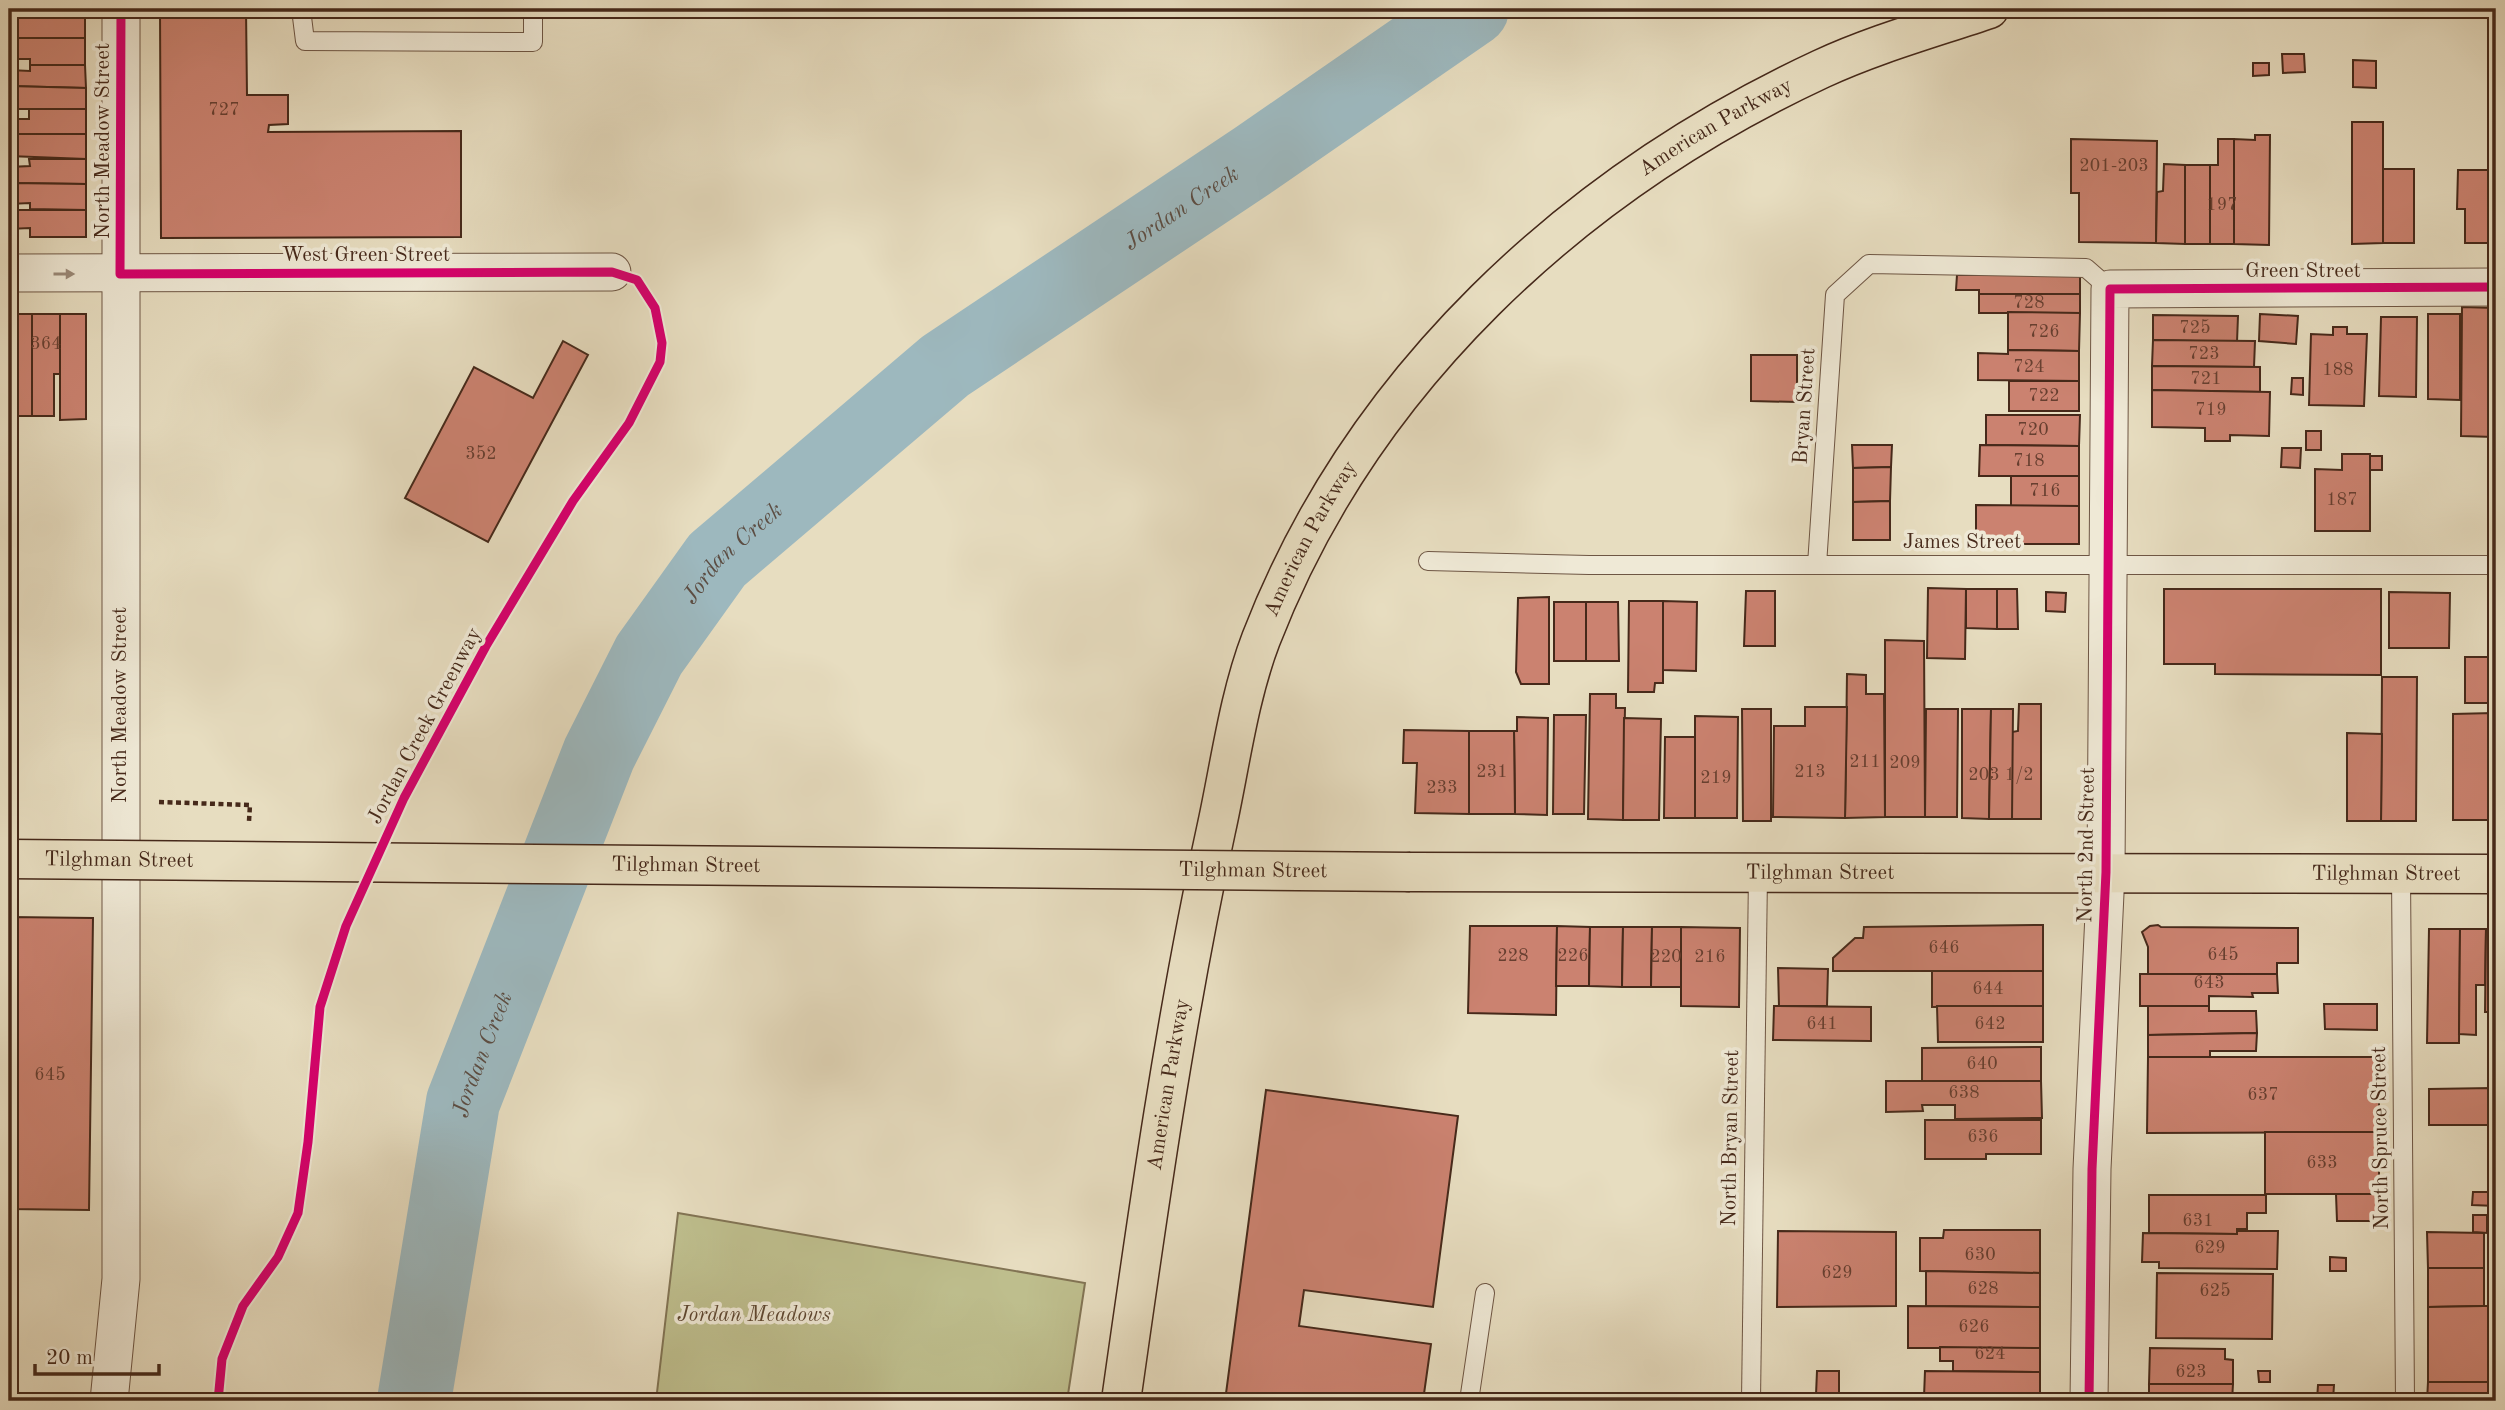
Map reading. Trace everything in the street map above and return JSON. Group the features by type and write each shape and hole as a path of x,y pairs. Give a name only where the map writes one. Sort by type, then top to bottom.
{"main road":[{"name":"American Parkway","path":"1121,1401 1157,1142 1190,950 1242,711 1259,643 1294,562 1329,495 1397,398 1474,310 1560,231 1654,161 1755,101 1826,67 1989,9"},
{"name":"Tilghman Street","path":"9,859 1410,872 2496,874"}],"street":[{"name":"North Meadow Street","path":"110,1401 121,1279 121,9"},
{"name":"West Green Street","path":"9,273 612,272"},
{"name":"Green Street","path":"2110,289 2496,287"},
{"name":"North 2nd Street","path":"2089,1401 2092,1170 2106,872 2110,289"}],"lane":[{"path":"301,9 305,41 533,42 533,9"},
{"name":"Bryan Street","path":"1817,565 1835,295 1869,264 2086,268 2110,289"},
{"name":"James Street","path":"1428,561 1817,565 2496,565"},
{"name":"North Bryan Street","path":"1751,1401 1758,874"},
{"name":"North Spruce Street","path":"2401,874 2405,1401"},
{"path":"1469,1401 1485,1293"}],"path":[{"path":"154,801 250,805 249,821"}],"green space":[{"name":"Jordan Meadows","path":"678,1213 1085,1283 1067,1401 656,1401"}],"building":[{"path":"9,9 85,10 85,38 9,38"},
{"path":"160,9 246,9 247,95 288,95 288,124 269,125 268,132 461,131 461,237 161,238"},
{"path":"9,38 85,38 85,65 30,65 30,59 9,59"},
{"path":"2282,54 2304,54 2305,72 2283,73"},
{"path":"2353,60 2376,61 2376,88 2353,87"},
{"path":"2253,63 2269,63 2269,75 2253,76"},
{"path":"30,65 85,65 86,88 9,86 9,70 30,71"},
{"path":"9,86 86,88 86,109 9,109"},
{"path":"29,109 86,109 86,134 9,134 9,119 29,119"},
{"path":"2352,122 2383,122 2383,243 2352,244"},
{"path":"9,134 86,134 86,159 9,156"},
{"path":"2255,135 2270,135 2269,245 2234,244 2234,139 2255,140"},
{"path":"2071,139 2157,141 2156,243 2079,242 2079,193 2071,193"},
{"path":"2218,139 2234,139 2234,244 2210,244 2210,165 2218,165"},
{"path":"29,159 86,159 86,184 9,183 9,167 30,166"},
{"path":"2164,164 2185,165 2185,244 2156,243 2157,192 2163,191"},
{"path":"2185,165 2210,165 2210,244 2185,244"},
{"path":"2383,169 2414,169 2414,243 2383,243"},
{"path":"2458,170 2496,170 2496,243 2465,243 2465,209 2457,209"},
{"path":"9,183 86,184 86,210 30,209 30,203 9,204"},
{"path":"9,210 86,210 86,237 30,237 30,228 9,229"},
{"path":"1957,275 2080,275 2080,294 1979,294 1979,290 1956,290"},
{"path":"1979,294 2080,294 2080,313 1979,313"},
{"path":"2462,307 2495,308 2494,437 2461,436"},
{"path":"2008,312 2080,313 2079,351 2008,350"},
{"path":"9,314 32,314 32,416 14,416 14,373 9,373"},
{"path":"32,314 60,314 60,374 54,374 54,416 32,416"},
{"path":"60,314 86,314 86,419 60,420"},
{"path":"2260,314 2298,316 2296,344 2259,341"},
{"path":"2428,314 2460,314 2460,400 2428,399"},
{"path":"2153,315 2238,316 2237,342 2153,340"},
{"path":"2381,317 2417,317 2416,397 2379,396"},
{"path":"2333,327 2347,327 2347,334 2367,334 2364,406 2309,405 2311,334 2333,335"},
{"path":"2153,340 2255,341 2254,367 2152,366"},
{"path":"563,341 588,355 488,542 405,498 474,367 533,398"},
{"path":"2008,350 2079,351 2079,381 1978,380 1978,353 2008,354"},
{"path":"1751,355 1797,355 1797,402 1751,401"},
{"path":"2152,366 2260,367 2260,392 2152,390"},
{"path":"2292,378 2303,378 2303,395 2291,394"},
{"path":"2009,381 2079,381 2079,411 2009,411"},
{"path":"2152,390 2270,392 2269,436 2230,435 2230,441 2205,441 2205,428 2152,427"},
{"path":"1986,415 2080,415 2079,446 1986,445"},
{"path":"2306,431 2321,431 2321,450 2306,450"},
{"path":"1852,445 1892,445 1891,467 1853,468"},
{"path":"1980,445 2079,446 2079,476 1979,476"},
{"path":"2282,448 2301,448 2300,468 2281,467"},
{"path":"2342,454 2370,454 2370,531 2315,531 2315,469 2342,470"},
{"path":"2370,456 2382,456 2382,470 2370,470"},
{"path":"1891,467 1890,501 1853,502 1853,468"},
{"path":"2011,476 2079,476 2079,506 2011,506"},
{"path":"1890,501 1890,540 1853,540 1853,502"},
{"path":"1976,505 2079,506 2079,544 1976,544"},
{"path":"1928,588 1966,589 1965,659 1927,658"},
{"path":"1966,589 1997,589 1997,629 1966,628"},
{"path":"1997,589 2017,589 2018,629 1997,629"},
{"path":"2164,589 2381,589 2381,675 2215,674 2215,664 2164,664"},
{"path":"1746,591 1775,591 1775,646 1744,646"},
{"path":"2046,592 2066,593 2065,612 2046,611"},
{"path":"2389,592 2450,593 2449,648 2389,648"},
{"path":"1549,597 1549,684 1521,684 1516,672 1518,598"},
{"path":"1629,601 1663,601 1663,683 1655,683 1654,692 1628,692"},
{"path":"1663,601 1697,602 1696,671 1663,670"},
{"path":"1554,602 1586,602 1586,661 1554,661"},
{"path":"1586,602 1618,602 1619,661 1586,661"},
{"path":"1885,640 1924,641 1925,817 1885,817"},
{"path":"2465,657 2489,657 2489,703 2465,703"},
{"path":"1847,674 1866,675 1866,694 1884,694 1885,817 1845,818"},
{"path":"2382,677 2417,677 2416,821 2381,821"},
{"path":"1590,694 1616,694 1616,708 1625,708 1623,820 1588,819"},
{"path":"2019,704 2041,704 2041,819 2012,819 2012,732 2018,731"},
{"path":"1805,707 1847,707 1845,818 1773,817 1774,726 1805,726"},
{"path":"1742,709 1771,709 1771,821 1743,821"},
{"path":"1926,709 1958,709 1957,817 1925,817"},
{"path":"1962,709 1991,709 1989,819 1962,818"},
{"path":"1991,709 2013,709 2012,819 1989,819"},
{"path":"2493,713 2496,713 2496,820 2492,820"},
{"path":"2493,713 2492,820 2453,820 2453,714"},
{"path":"1554,715 1586,715 1584,814 1553,814"},
{"path":"1695,716 1738,717 1737,818 1695,818"},
{"path":"1517,717 1548,718 1547,815 1515,814 1514,731 1517,731"},
{"path":"1624,718 1661,719 1659,820 1623,820"},
{"path":"1404,730 1469,731 1469,814 1415,813 1417,763 1403,763"},
{"path":"1469,731 1514,731 1515,814 1469,814"},
{"path":"2347,733 2382,734 2381,821 2347,821"},
{"path":"1665,737 1695,737 1695,818 1664,818"},
{"path":"9,917 93,918 89,1210 9,1209"},
{"path":"2043,925 2043,971 1833,971 1833,958 1855,938 1863,938 1864,927"},
{"path":"1470,926 1557,926 1556,1015 1468,1013"},
{"path":"1557,926 1590,927 1589,986 1556,986"},
{"path":"2150,926 2298,928 2298,963 2277,963 2277,974 2148,974 2148,947 2142,932"},
{"path":"1590,927 1623,927 1622,987 1589,986"},
{"path":"1623,927 1652,927 1651,987 1622,987"},
{"path":"1652,927 1681,927 1681,987 1651,987"},
{"path":"1681,927 1740,928 1739,1007 1681,1006"},
{"path":"2429,929 2460,929 2459,1043 2427,1043"},
{"path":"2460,929 2486,929 2485,985 2476,985 2476,1035 2459,1034"},
{"path":"2486,929 2496,929 2496,1012 2485,1012"},
{"path":"1778,968 1828,969 1827,1006 1779,1006"},
{"path":"1932,971 2043,971 2043,1006 1932,1007"},
{"path":"2140,974 2277,974 2278,993 2252,993 2253,997 2209,996 2209,1006 2140,1006"},
{"path":"2324,1004 2377,1004 2377,1030 2325,1029"},
{"path":"1774,1006 1871,1007 1871,1041 1773,1040"},
{"path":"1937,1006 2043,1006 2043,1042 1938,1042"},
{"path":"2148,1006 2209,1006 2209,1011 2256,1011 2257,1033 2148,1035"},
{"path":"2257,1033 2256,1051 2210,1051 2210,1057 2148,1057 2148,1035"},
{"path":"2041,1047 2041,1081 1922,1081 1922,1048"},
{"path":"2148,1057 2379,1057 2379,1132 2147,1133"},
{"path":"1886,1081 2041,1081 2042,1118 1955,1119 1955,1105 1922,1105 1923,1111 1886,1112"},
{"path":"2492,1088 2493,1125 2429,1125 2429,1089"},
{"path":"1266,1090 1458,1116 1433,1307 1304,1290 1299,1326 1431,1344 1423,1401 1225,1401"},
{"path":"1925,1120 2041,1120 2041,1154 1986,1154 1986,1159 1925,1159"},
{"path":"2265,1132 2379,1132 2379,1194 2265,1194"},
{"path":"2473,1192 2496,1192 2496,1206 2472,1205"},
{"path":"2336,1194 2379,1194 2379,1221 2337,1221"},
{"path":"2149,1195 2266,1195 2266,1213 2247,1213 2247,1229 2237,1229 2237,1234 2149,1233"},
{"path":"2473,1215 2487,1215 2487,1233 2473,1232"},
{"path":"1944,1230 2040,1230 2040,1273 1920,1271 1920,1238 1943,1238"},
{"path":"1778,1231 1896,1232 1896,1306 1777,1307"},
{"path":"2237,1231 2278,1231 2277,1269 2159,1268 2159,1262 2142,1262 2143,1233 2237,1234"},
{"path":"2427,1232 2484,1233 2484,1268 2428,1268"},
{"path":"2330,1257 2346,1258 2346,1271 2330,1271"},
{"path":"2428,1268 2484,1268 2484,1306 2428,1307"},
{"path":"1926,1271 2040,1273 2040,1307 1926,1306"},
{"path":"2157,1273 2273,1274 2272,1339 2156,1338"},
{"path":"1908,1306 2040,1307 2040,1348 1908,1348"},
{"path":"2496,1306 2496,1382 2428,1382 2428,1307"},
{"path":"1940,1347 2040,1348 2040,1372 1953,1371 1953,1361 1940,1361"},
{"path":"2150,1348 2225,1349 2225,1359 2233,1360 2233,1384 2149,1384"},
{"path":"1817,1371 1839,1371 1839,1395 1816,1395"},
{"path":"1925,1371 2040,1372 2040,1396 1924,1397"},
{"path":"2258,1371 2270,1371 2270,1382 2259,1382"},
{"path":"2428,1382 2496,1382 2496,1401 2427,1401"},
{"path":"2149,1384 2233,1384 2232,1401 2149,1401"},
{"path":"2318,1385 2334,1385 2333,1400 2317,1400"},
{"path":"2040,1396 2040,1401 1929,1401 1929,1397"}],"waterway":[{"name":"Jordan Creek","path":"414,1401 463,1102 599,754 649,655 717,560 945,366 1255,159 1472,9"}],"cycle path":[{"name":"Jordan Creek Greenway","path":"121,9 120,274 612,272 637,280 655,308 662,343 660,362 629,423 573,501 486,646 404,798 346,926 320,1007 308,1142 298,1213 278,1257 243,1306 222,1359 218,1401"},
{"path":"2089,1401 2092,1169 2106,872 2110,289 2496,287"}]}
